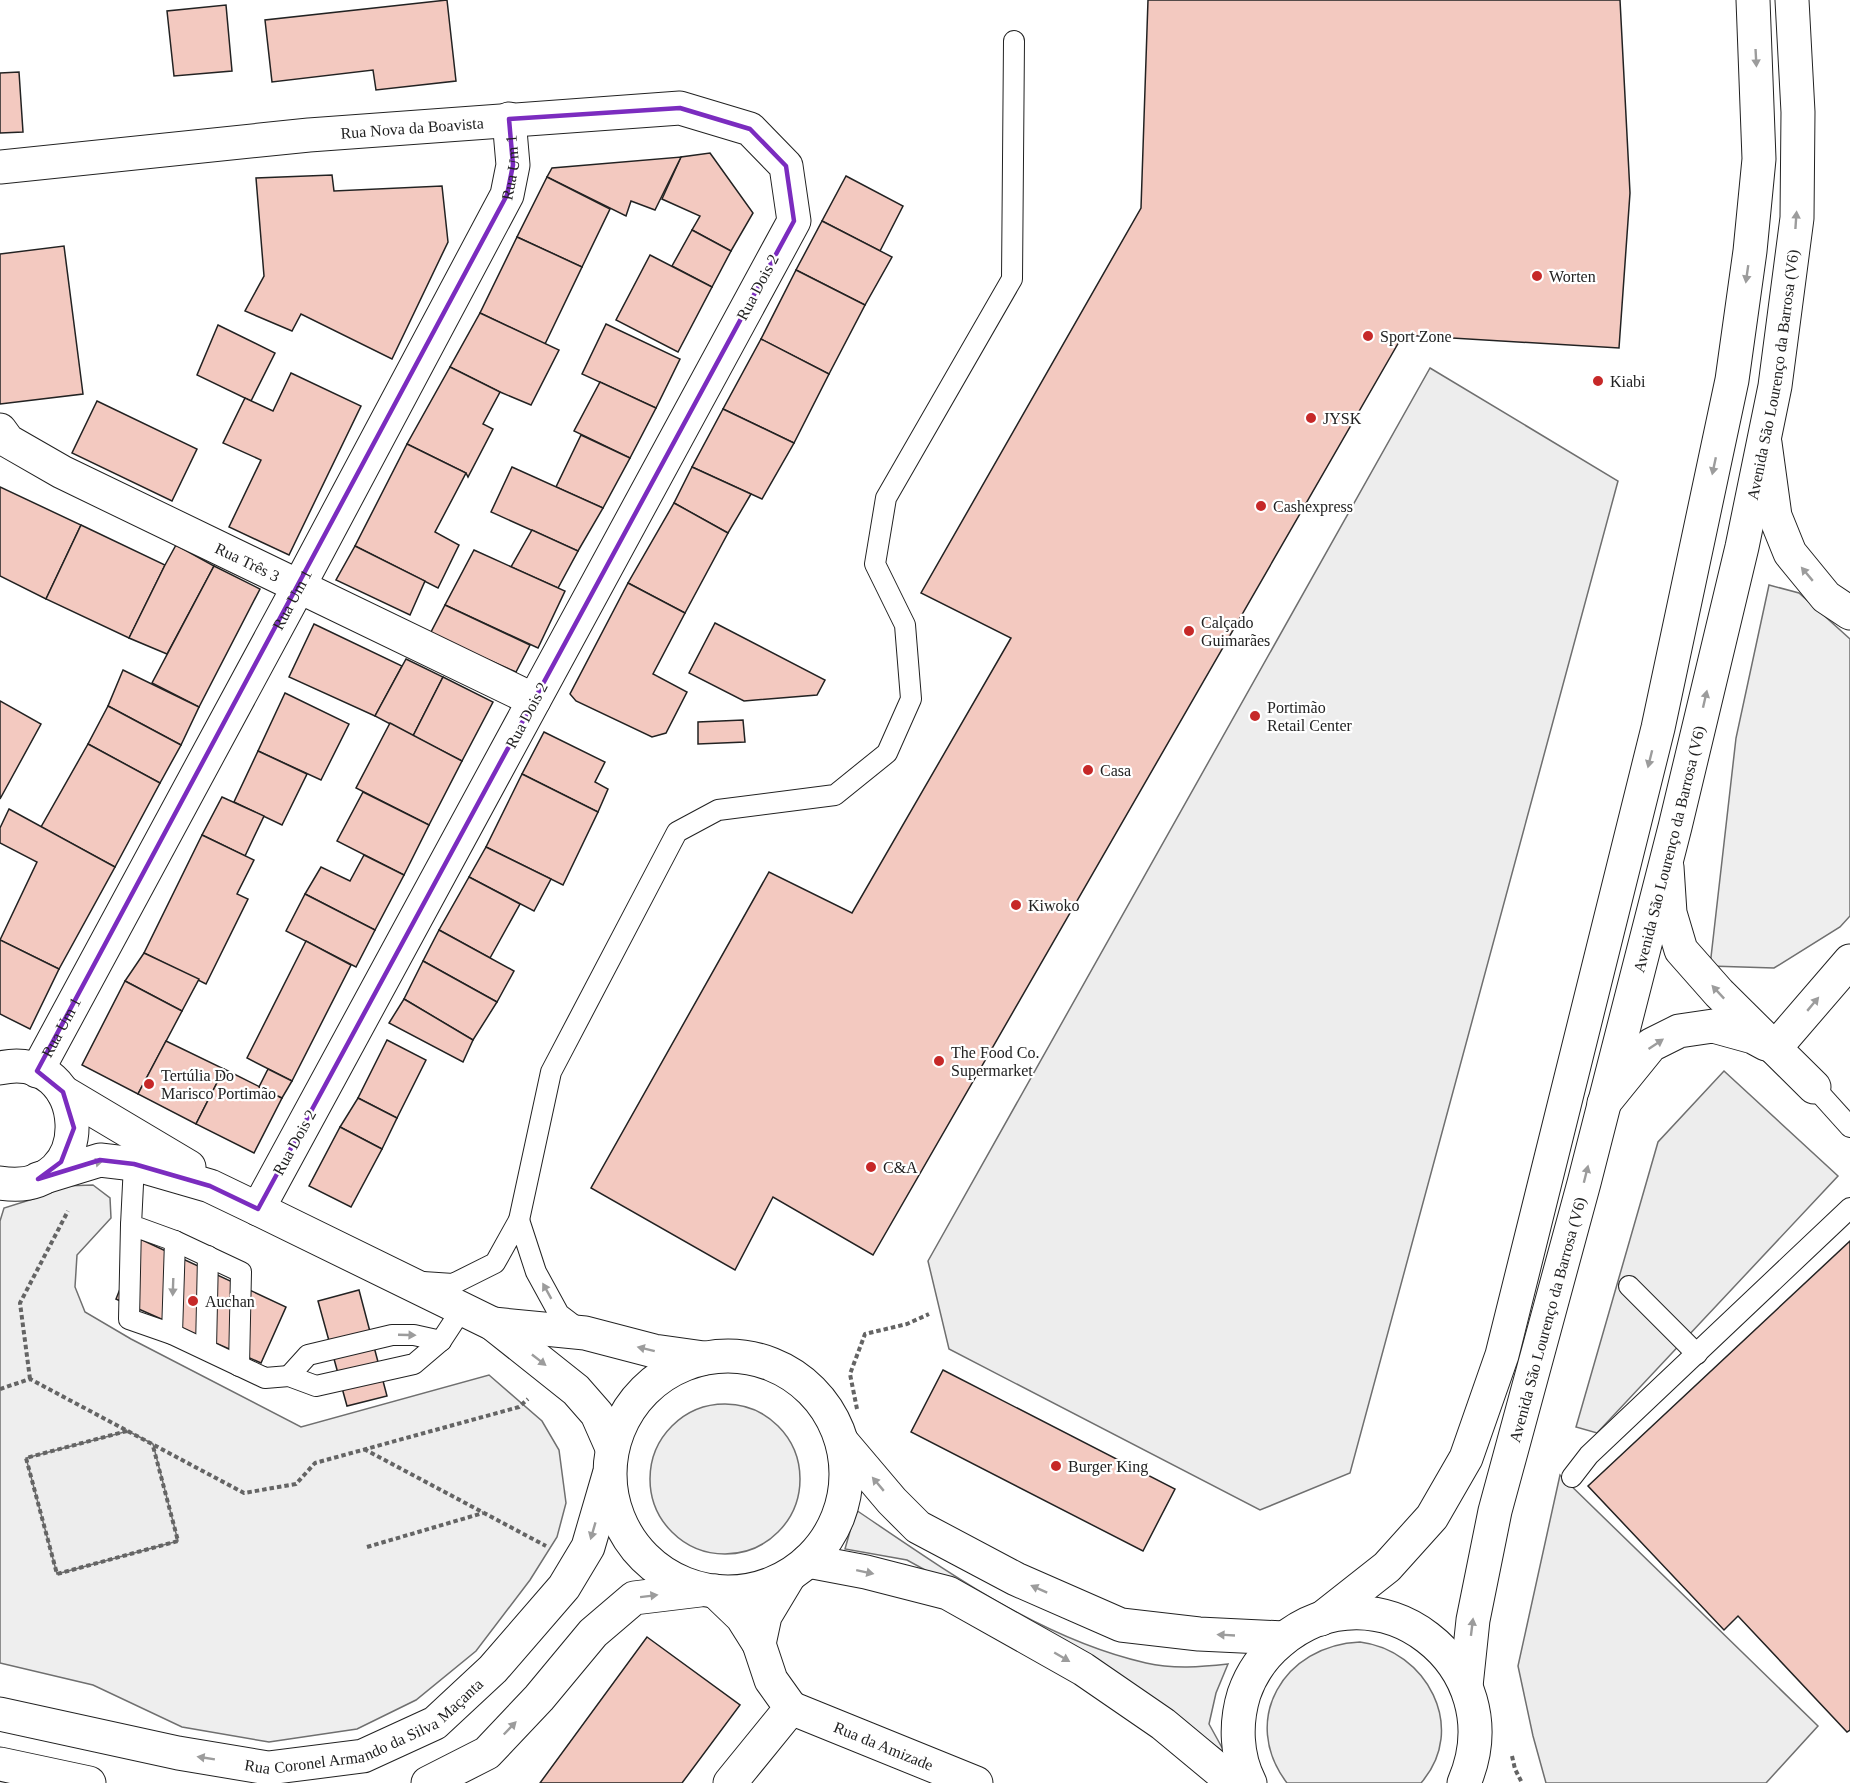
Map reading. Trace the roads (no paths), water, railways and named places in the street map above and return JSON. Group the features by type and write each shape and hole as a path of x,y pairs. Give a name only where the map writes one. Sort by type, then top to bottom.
{"main road":[{"path":"1321,1619 1388,1567 1432,1517 1466,1458 1502,1355 1658,728 1732,380 1750,251 1758,159 1753,0"},
{"name":"Avenida São Lourenço da Barrosa (V6)","path":"1466,1686 1473,1620 1495,1510 1604,1103 1666,860 1742,547 1775,386 1797,218 1798,112 1792,0"},
{"name":"Rua Nova da Boavista","path":"0,167 309,135 680,108 750,129 786,166 794,220"},
{"name":"Rua Um 1","path":"11,1067 299,586 507,195 513,165 509,119"},
{"name":"Rua Dois 2","path":"258,1209 794,220"},
{"name":"Rua Três 3","path":"0,430 8,441 62,472 534,700"},
{"path":"1764,438 1775,516 1790,554 1826,597 1850,613"},
{"path":"1666,860 1670,914 1682,950 1719,993 1814,1087"},
{"path":"1775,1048 1850,961"},
{"path":"1604,1103 1651,1045 1679,1031 1713,1026 1753,1037 1775,1048"},
{"path":"11,1067 47,1076 63,1092 258,1209"},
{"path":"39,1179 61,1162 71,1144 74,1128 71,1106 63,1092"},
{"path":"0,1183 26,1184 100,1160 134,1164 210,1186 493,1324 576,1390 597,1414 611,1462 616,1514 636,1549 666,1574 709,1590 742,1617 759,1644 771,1680 791,1708 736,1781"},
{"path":"493,1324 585,1334 654,1351 704,1358 729,1356 762,1361 792,1375 818,1396 832,1418 851,1431 892,1501 918,1527 1016,1579 1120,1625 1199,1634 1284,1638"},
{"name":"Rua Coronel Armando da Silva Maçanta","path":"0,1714 178,1753 268,1768 363,1756 435,1723 493,1669 564,1587 588,1547 624,1417 645,1390 672,1370 704,1358"},
{"path":"759,1644 765,1616 799,1568 829,1536 842,1506 851,1431"},
{"path":"463,1783 487,1752 539,1698 593,1633 634,1598 709,1590 756,1589 799,1568 866,1572 948,1593 1083,1670 1163,1724 1234,1783"},
{"path":"1250,1783 1243,1766 1238,1740 1239,1716 1250,1679 1258,1666 1284,1638 1305,1626 1321,1619 1341,1615 1367,1614 1404,1624 1422,1633 1437,1644 1454,1664 1466,1686 1475,1714 1475,1744 1464,1783"},
{"name":"Rua da Amizade","path":"791,1708 976,1783"},
{"path":"1475,1744 1494,1783"},
{"path":"428,1783 487,1752"},
{"path":"0,1764 89,1783"}],"lane":[{"path":"407,1282 453,1284 495,1263 519,1220 551,1072 677,832 718,810 835,795 887,753 911,699 905,625 875,564 886,498 1012,279 1014,41"},
{"path":"1814,1087 1850,1127"},
{"path":"134,1164 129,1319 172,1334 265,1378 289,1376 316,1386 414,1364 441,1341 462,1309"},
{"path":"1572,1477 1589,1455 1850,1208"},
{"path":"519,1220 536,1272 559,1314 585,1334"},
{"path":"131,1225 175,1240 241,1272 238,1366"},
{"path":"172,1334 175,1240"},
{"path":"206,1349 208,1256"},
{"path":"1629,1286 1697,1354"},
{"path":"289,1376 308,1355 392,1335 414,1335 441,1341"}],"place":[{"name":"Worten","path":"1537,276"},
{"name":"Sport Zone","path":"1368,336"},
{"name":"Kiabi","path":"1598,381"},
{"name":"JYSK","path":"1311,418"},
{"name":"Cashexpress","path":"1261,506"},
{"name":"Calçado Guimarães","path":"1189,631"},
{"name":"Portimão Retail Center","path":"1255,716"},
{"name":"Casa","path":"1088,770"},
{"name":"Kiwoko","path":"1016,905"},
{"name":"The Food Co. Supermarket","path":"939,1061"},
{"name":"Tertúlia Do Marisco Portimão","path":"149,1084"},
{"name":"C&A","path":"871,1167"},
{"name":"Auchan","path":"193,1301"},
{"name":"Burger King","path":"1056,1466"}]}
